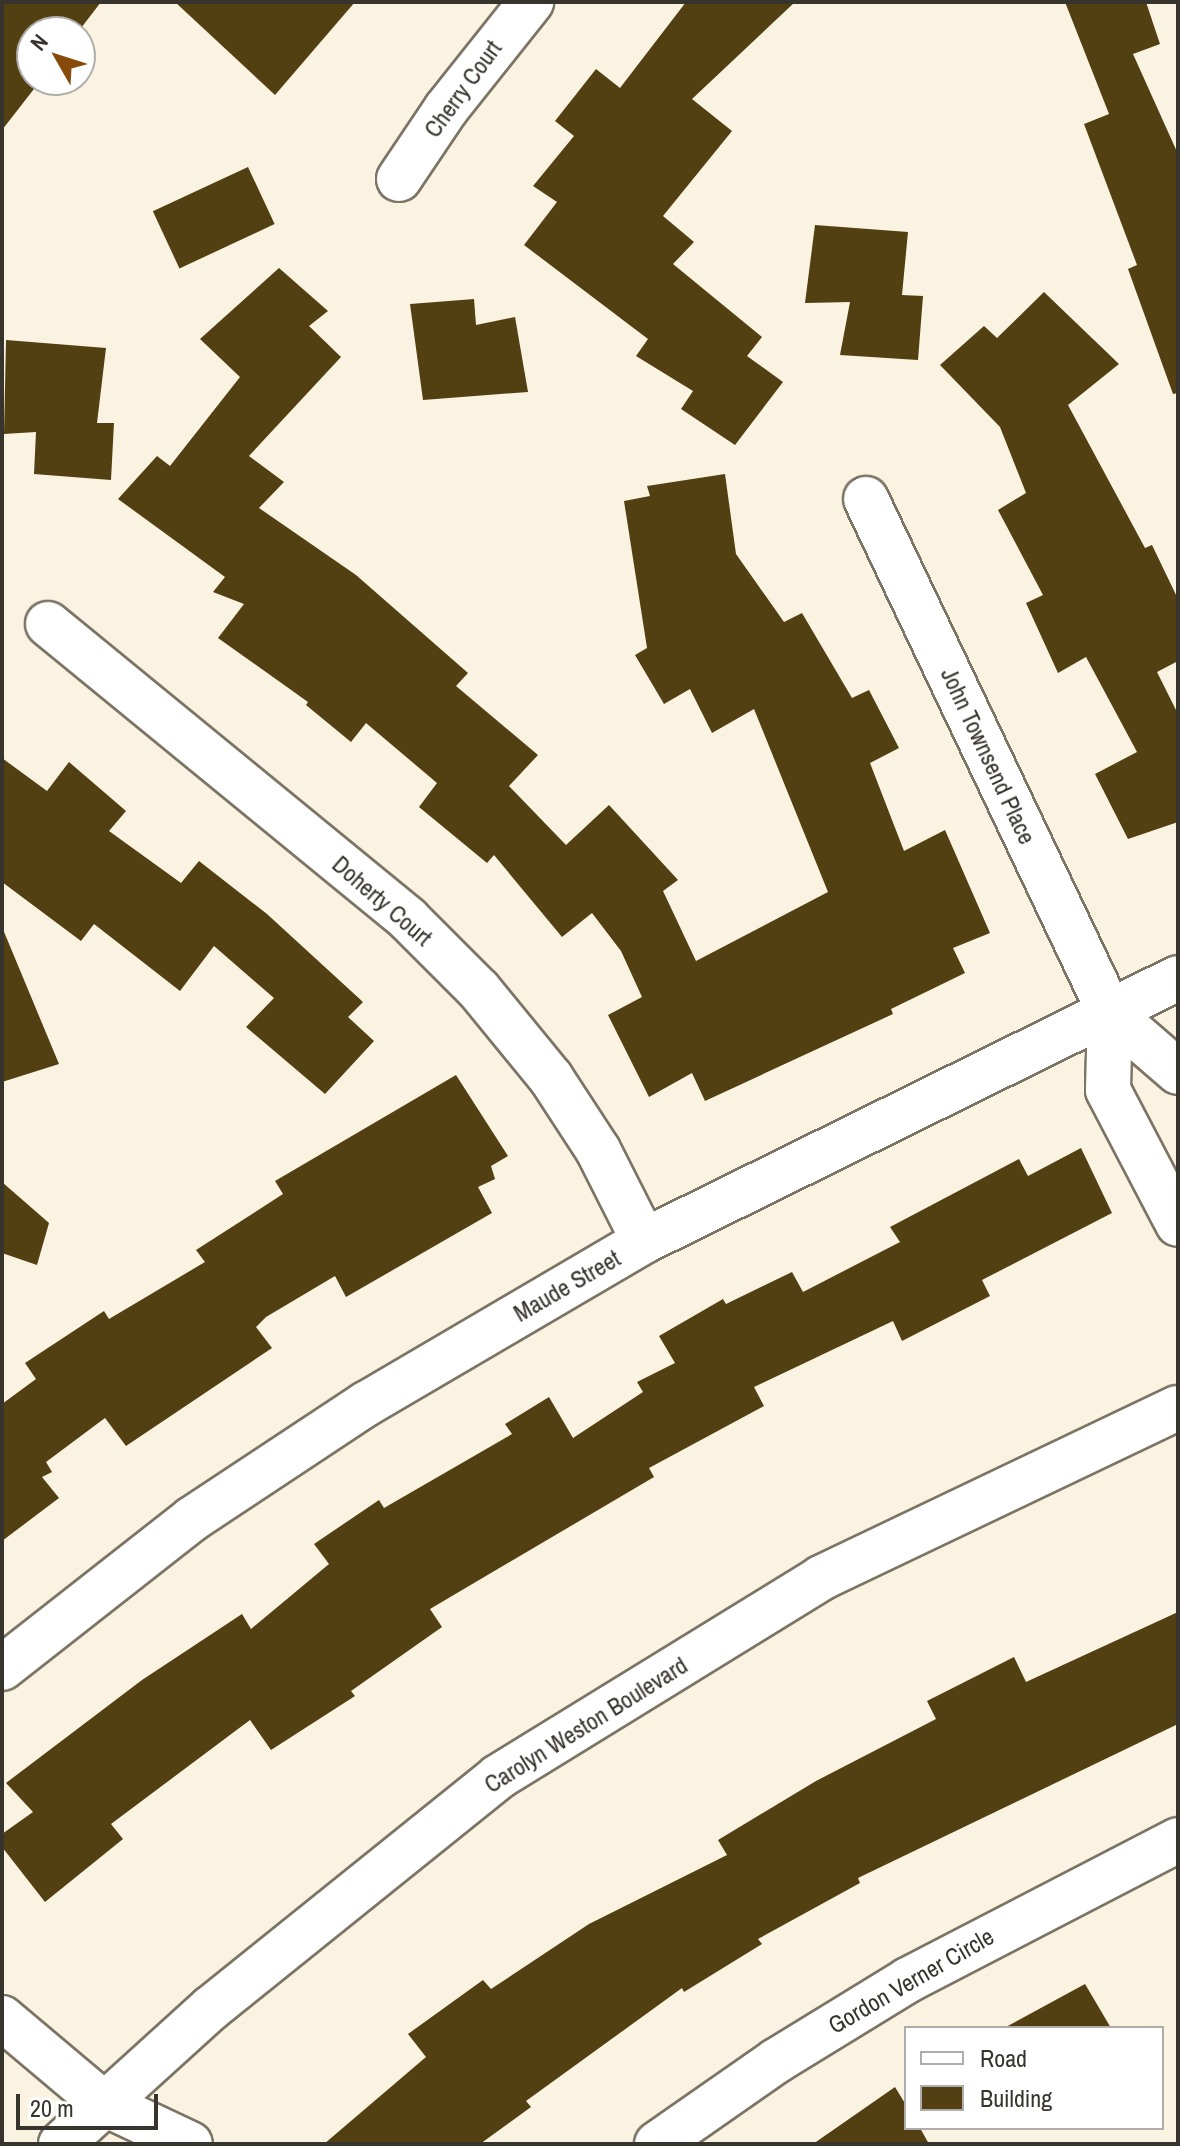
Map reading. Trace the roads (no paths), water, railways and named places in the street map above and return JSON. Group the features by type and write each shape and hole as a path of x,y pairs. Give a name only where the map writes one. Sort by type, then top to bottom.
{"street":[{"name":"Cherry Court","path":"399,179 446,109 531,2"},
{"name":"John Townsend Place","path":"866,499 1110,1013 1178,1072"},
{"name":"Doherty Court","path":"48,624 408,919 479,990 559,1090 598,1150 644,1241"},
{"name":"Maude Street","path":"2,1668 192,1519 366,1404 644,1241 1178,978"},
{"name":"John Townsend Place","path":"1110,1013 1108,1090 1178,1224"},
{"name":"Carolyn Weston Boulevard","path":"61,2144 211,2008 498,1777 821,1578 1178,1408"},
{"name":"Gordon Verner Circle","path":"657,2144 776,2061 908,1980 1174,1855"},
{"path":"2,2018 103,2103 190,2144"},
{"path":"103,2103 118,2144"}]}
